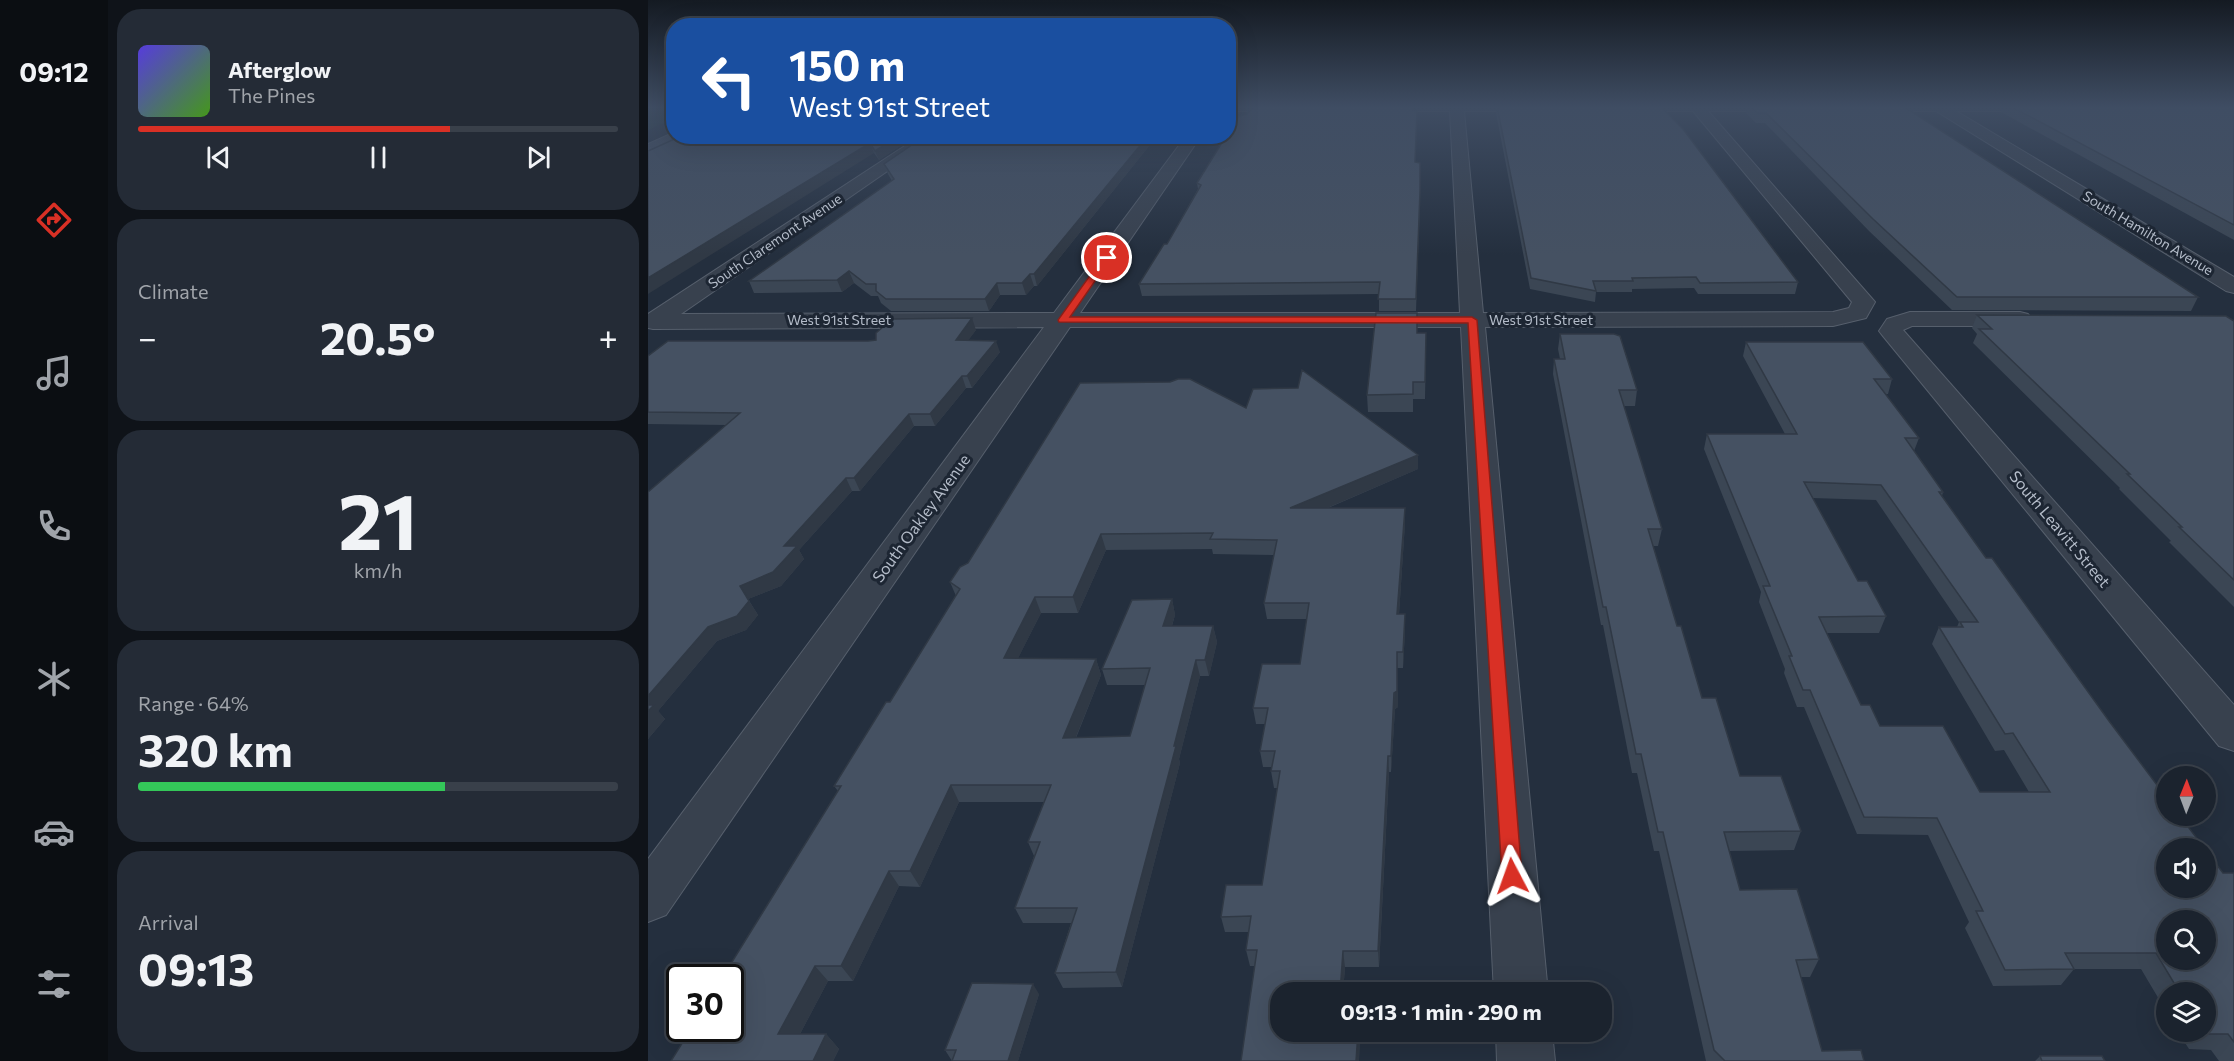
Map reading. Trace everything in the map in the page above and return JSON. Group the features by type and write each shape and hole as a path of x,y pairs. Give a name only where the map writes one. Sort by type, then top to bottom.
{"street":[{"name":"South Claremont Avenue","path":"650,322 902,156"},
{"name":"South Oakley Avenue","path":"648,899 1180,156"},
{"path":"1460,156 1520,982"},
{"name":"West 91st Street","path":"650,322 1833,319 1858,313 1864,302 1738,156"},
{"name":"South Hamilton Avenue","path":"2020,156 2234,286"},
{"name":"South Leavitt Street","path":"2046,319 1910,318 1895,324 1890,331 2234,734"},
{"path":"1525,1042 1526,1061"}],"building":[{"path":"648,156 849,156 648,278"},
{"path":"896,156 1132,156 1034,274 1030,274 1022,283 997,283 985,299 886,299 876,291 876,284 866,284 849,271 837,280 749,281 894,179 884,164"},
{"path":"1214,156 1415,156 1415,162 1420,163 1416,299 1378,299 1380,282 1139,284 1164,244 1167,244 1201,185 1197,183"},
{"path":"1507,156 1703,156 1798,282 1700,283 1696,277 1632,278 1633,281 1593,281 1596,291 1531,278"},
{"path":"1809,156 1979,156 2198,297 1957,297"},
{"path":"2103,156 2234,156 2234,225"},
{"path":"1376,313 1417,313 1417,333 1426,333 1425,382 1413,382 1413,394 1367,395"},
{"path":"1977,315 2226,316 2234,321 2234,580 2127,474 2130,474 1979,329 1992,329"},
{"path":"972,318 956,340 996,341 967,376 962,376 930,414 909,414 854,478 846,478 784,546 797,546 773,572 740,586 749,601 737,616 708,627 648,696 648,492 740,413 648,412 648,356 668,341 868,341 876,340 876,333 892,319"},
{"path":"1560,334 1620,336 1637,390 1619,390 1662,529 1648,529 1677,626 1681,626 1702,698 1716,698 1740,776 1781,776 1801,831 1724,832 1740,890 1797,889 1819,959 1796,960 1822,1051 1861,1050 1864,1061 1725,1061 1714,1050 1663,832 1658,832 1641,754 1636,754 1606,607 1603,607 1554,359 1565,359"},
{"path":"1746,342 1863,342 1892,379 1874,379 1919,438 1905,438 1943,492 1939,492 1986,558 1992,558 2156,784 2156,826 2188,826 2197,838 2156,838 2156,898 2216,898 2216,864 2223,873 2234,873 2234,1042 2228,1034 2216,1034 2216,982 2173,982 2166,970 2216,970 2216,910 2156,910 2156,953 2065,953 2074,969 2005,970 1976,911 1983,911 1937,818 1864,817 1810,690 1803,690 1789,656 1792,656 1763,586 1770,586 1707,434 1797,434","holes":["1804,482 1881,485 1978,622 1960,622 1963,627 1939,627 2005,734 2013,733 2050,792 1980,792 1943,726 1880,726 1870,705 1861,705 1819,617 1886,616 1867,581 1858,581"]},
{"path":"1302,370 1418,455 1290,508 1405,508 1397,614 1405,614 1403,652 1397,652 1397,691 1394,693 1391,756 1388,756 1378,951 1343,951 1341,982 1270,982 1270,1042 1357,1042 1356,1061 1241,1061 1257,950 1246,950 1251,916 1221,917 1226,885 1262,885 1280,771 1271,771 1275,751 1260,751 1268,708 1253,708 1262,664 1300,664 1309,603 1264,603 1277,540 1210,539 1213,533 1101,534 1073,597 1035,597 1004,658 1096,659 1063,738 1130,736 1150,668 1102,669 1132,600 1172,599 1163,626 1213,626 1205,660 1196,660 1174,746 1176,746 1116,972 1055,973 1077,908 1015,908 1040,842 1028,842 1051,785 951,785 910,871 889,871 841,966 815,966 778,1034 826,1034 813,1061 671,1061 683,1042 744,1042 744,964 731,964 841,786 834,786 886,702 890,702 960,589 950,582 960,567 968,563 1080,383 1170,382 1190,379 1246,408 1253,389 1298,388"},
{"path":"972,983 1033,984 1008,1061 952,1061 956,1050 945,1050"},
{"path":"2040,1056 2102,1056 2105,1061 2042,1061"}],"route":[{"path":"1107,258 1063,320 1472,320 1512,876"}]}
